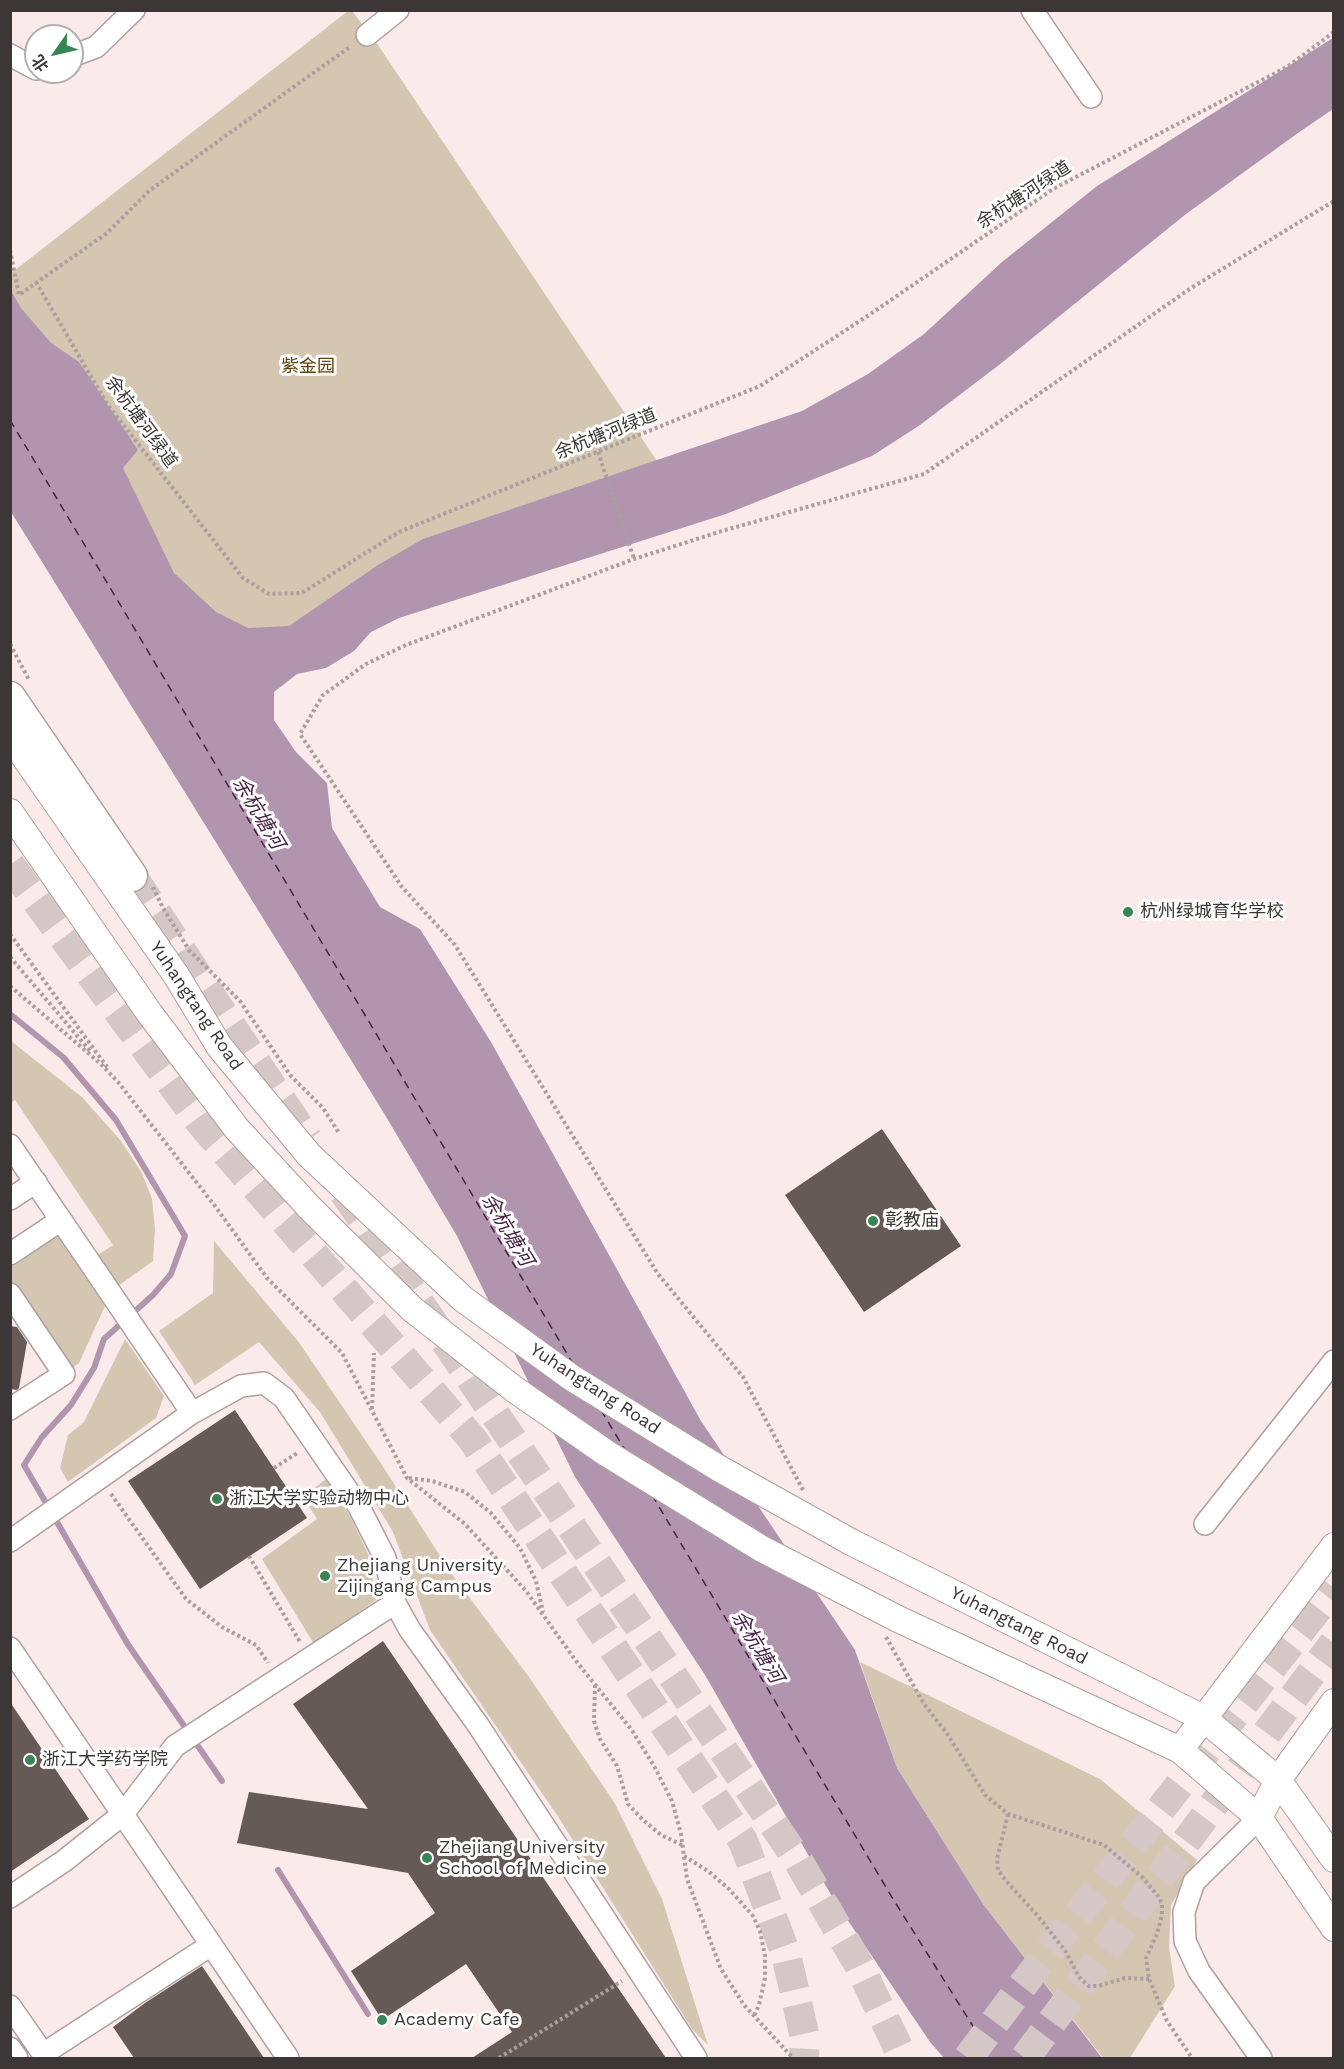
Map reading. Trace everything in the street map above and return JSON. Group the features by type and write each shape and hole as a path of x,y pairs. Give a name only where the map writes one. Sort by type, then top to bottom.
{"highway":[{"path":"22,692 142,881"}],"main road":[{"name":"Yuhangtang Road","path":"10,736 176,975 219,1046 309,1155 463,1299 572,1378 720,1469 851,1542 1203,1718 1278,1780 1334,1859"},
{"path":"10,812 150,1014 237,1129 310,1208 412,1309 514,1389 606,1453 891,1626 1180,1750 1259,1818 1334,1928"},
{"path":"1180,1750 1334,1546"},
{"path":"1259,1818 1278,1780 1334,1702"}],"street":[{"path":"84,52 96,47 134,10"},
{"path":"367,35 398,10"},
{"path":"1032,10 1091,97"},
{"path":"10,56 24,63"},
{"path":"10,1145 192,1413"},
{"path":"10,1199 36,1182"},
{"path":"10,1254 61,1220"},
{"path":"10,1294 64,1374 10,1409"},
{"path":"1205,1524 1334,1360"},
{"path":"18,1531 94,1483 192,1413 241,1386 264,1383 284,1398 359,1507 385,1558 395,1603 410,1630 478,1725 696,2058"},
{"path":"10,1897 64,1861 123,1814 175,1746 395,1603"},
{"path":"10,1648 288,2058"},
{"path":"1259,1818 1194,1882 1184,1912 1185,1941 1199,1971 1261,2058"},
{"path":"10,2006 18,2035 44,2056 211,1945"},
{"path":"10,2048 17,2058"}],"path":[{"name":"余杭塘河绿道","path":"36,282 107,404 243,578 269,594 302,593 399,532 760,386 869,315 1053,189 1287,66 1334,32"},
{"path":"10,250 19,295 107,233 150,190 367,35"},
{"path":"809,1500 743,1377 658,1274 455,945 402,887 300,734 323,695 366,664 406,645 634,558 924,474 1191,288 1334,201"},
{"path":"598,452 634,558"},
{"path":"10,644 22,692"},
{"path":"142,881 163,908 189,950 240,1001 290,1075 323,1108 339,1133"},
{"path":"10,934 118,1082 215,1206 267,1278 342,1353 407,1478 465,1524 526,1591 595,1685 631,1729 672,1801 687,1879 721,1969 744,2006 793,2058"},
{"path":"10,957 118,1082"},
{"path":"10,986 101,1064"},
{"path":"372,1410 374,1353"},
{"path":"274,1468 314,1442"},
{"path":"407,1478 432,1481 465,1492 491,1513 520,1548 536,1581 543,1616"},
{"path":"94,1483 113,1498 186,1599 222,1627 256,1646 279,1678"},
{"path":"249,1556 310,1659"},
{"path":"891,1626 924,1704 948,1735 985,1795 1008,1814 1104,1845 1142,1877 1162,1904 1157,1934 1146,1958 1149,1979 1167,2021 1192,2058"},
{"path":"595,1685 594,1721 600,1739 617,1766 628,1804 642,1820 661,1835 682,1845"},
{"path":"1008,1814 997,1859 998,1870 1066,1952 1079,1977 1089,1986 1099,1986 1125,1978 1149,1979"},
{"path":"684,1856 708,1870 729,1889 753,1916 760,1931 765,1956 765,1978 754,2016"},
{"path":"499,2058 638,1971"}],"green space":[{"name":"紫金园","path":"348,11 352,11 378,45 665,473 284,640 196,645 11,332 10,274"},
{"path":"11,1041 82,1097 121,1141 142,1173 152,1199 155,1229 153,1261 118,1286 98,1255 113,1245 15,1100 11,1103"},
{"path":"58,1235 105,1306 79,1363 70,1370 11,1280 10,1267"},
{"path":"214,1241 298,1341 380,1462 451,1573 529,1677 614,1802 662,1899 708,2045 692,2029 557,1815 430,1630 393,1532 320,1412 259,1342 195,1385 159,1331 213,1293"},
{"path":"125,1339 164,1396 156,1418 68,1482 60,1468 68,1435 84,1422"},
{"path":"326,1479 351,1518 369,1556 376,1600 314,1644 262,1559 317,1519 303,1497"},
{"path":"860,1662 1100,1779 1197,1860 1171,1905 1169,1947 1175,1986 1130,2058 1103,2058 983,1904 897,1768"}],"water":[{"name":"余杭塘河","path":"1333,38 1333,109 1186,214 999,365 920,425 872,456 726,514 399,618 371,632 354,651 326,668 297,674 274,692 274,720 296,752 327,783 332,828 380,907 420,929 491,1042 701,1421 855,1650 897,1768 983,1904 1102,2058 944,2058 930,2042 834,1900 705,1675 575,1477 457,1236 382,1110 11,512 10,289 21,308 51,343 79,362 138,450 123,468 174,573 216,612 248,628 289,626 378,565 423,539 802,411 868,374 924,334 1002,262 1097,186"}],"building":[{"name":"彰教庙","path":"882,1129 961,1246 864,1312 785,1195"},
{"path":"10,1326 17,1327 27,1342 17,1390 10,1389"},
{"name":"浙江大学实验动物中心","path":"235,1410 307,1518 200,1589 128,1481"},
{"name":"Zhejiang University School of Medicine","path":"383,1641 666,2058 472,2058 512,2032 466,1964 382,2020 351,1971 435,1913 408,1873 237,1843 249,1792 368,1809 293,1704"},
{"name":"浙江大学药学院","path":"10,1702 89,1819 10,1872"},
{"path":"202,1966 264,2058 134,2058 113,2027"}],"waterway":[{"path":"10,1014 63,1057 116,1120 185,1236 171,1274 153,1295 104,1339 94,1368 71,1405 42,1437 24,1465 127,1643 222,1781"},
{"path":"278,1870 368,2014"}],"ferry route":[{"path":"10,420 572,1362"},
{"path":"601,1410 625,1450"},
{"path":"652,1495 893,1899 993,2058"}],"tunnel":[{"path":"10,865 200,1122 473,1440 743,1841 786,1954 805,2038 804,2058"},
{"path":"132,876 308,1140"},
{"path":"344,1192 797,1859 859,1965 903,2058"},
{"path":"968,2058 1334,1588"},
{"path":"1025,2058 1334,1643"}],"place":[{"name":"杭州绿城育华学校","path":"1128,912"},
{"name":"彰教庙","path":"873,1221"},
{"name":"浙江大学实验动物中心","path":"217,1499"},
{"name":"Zhejiang University Zijingang Campus","path":"325,1576"},
{"name":"浙江大学药学院","path":"30,1760"},
{"name":"Zhejiang University School of Medicine","path":"427,1858"},
{"name":"Academy Cafe","path":"382,2020"}]}
